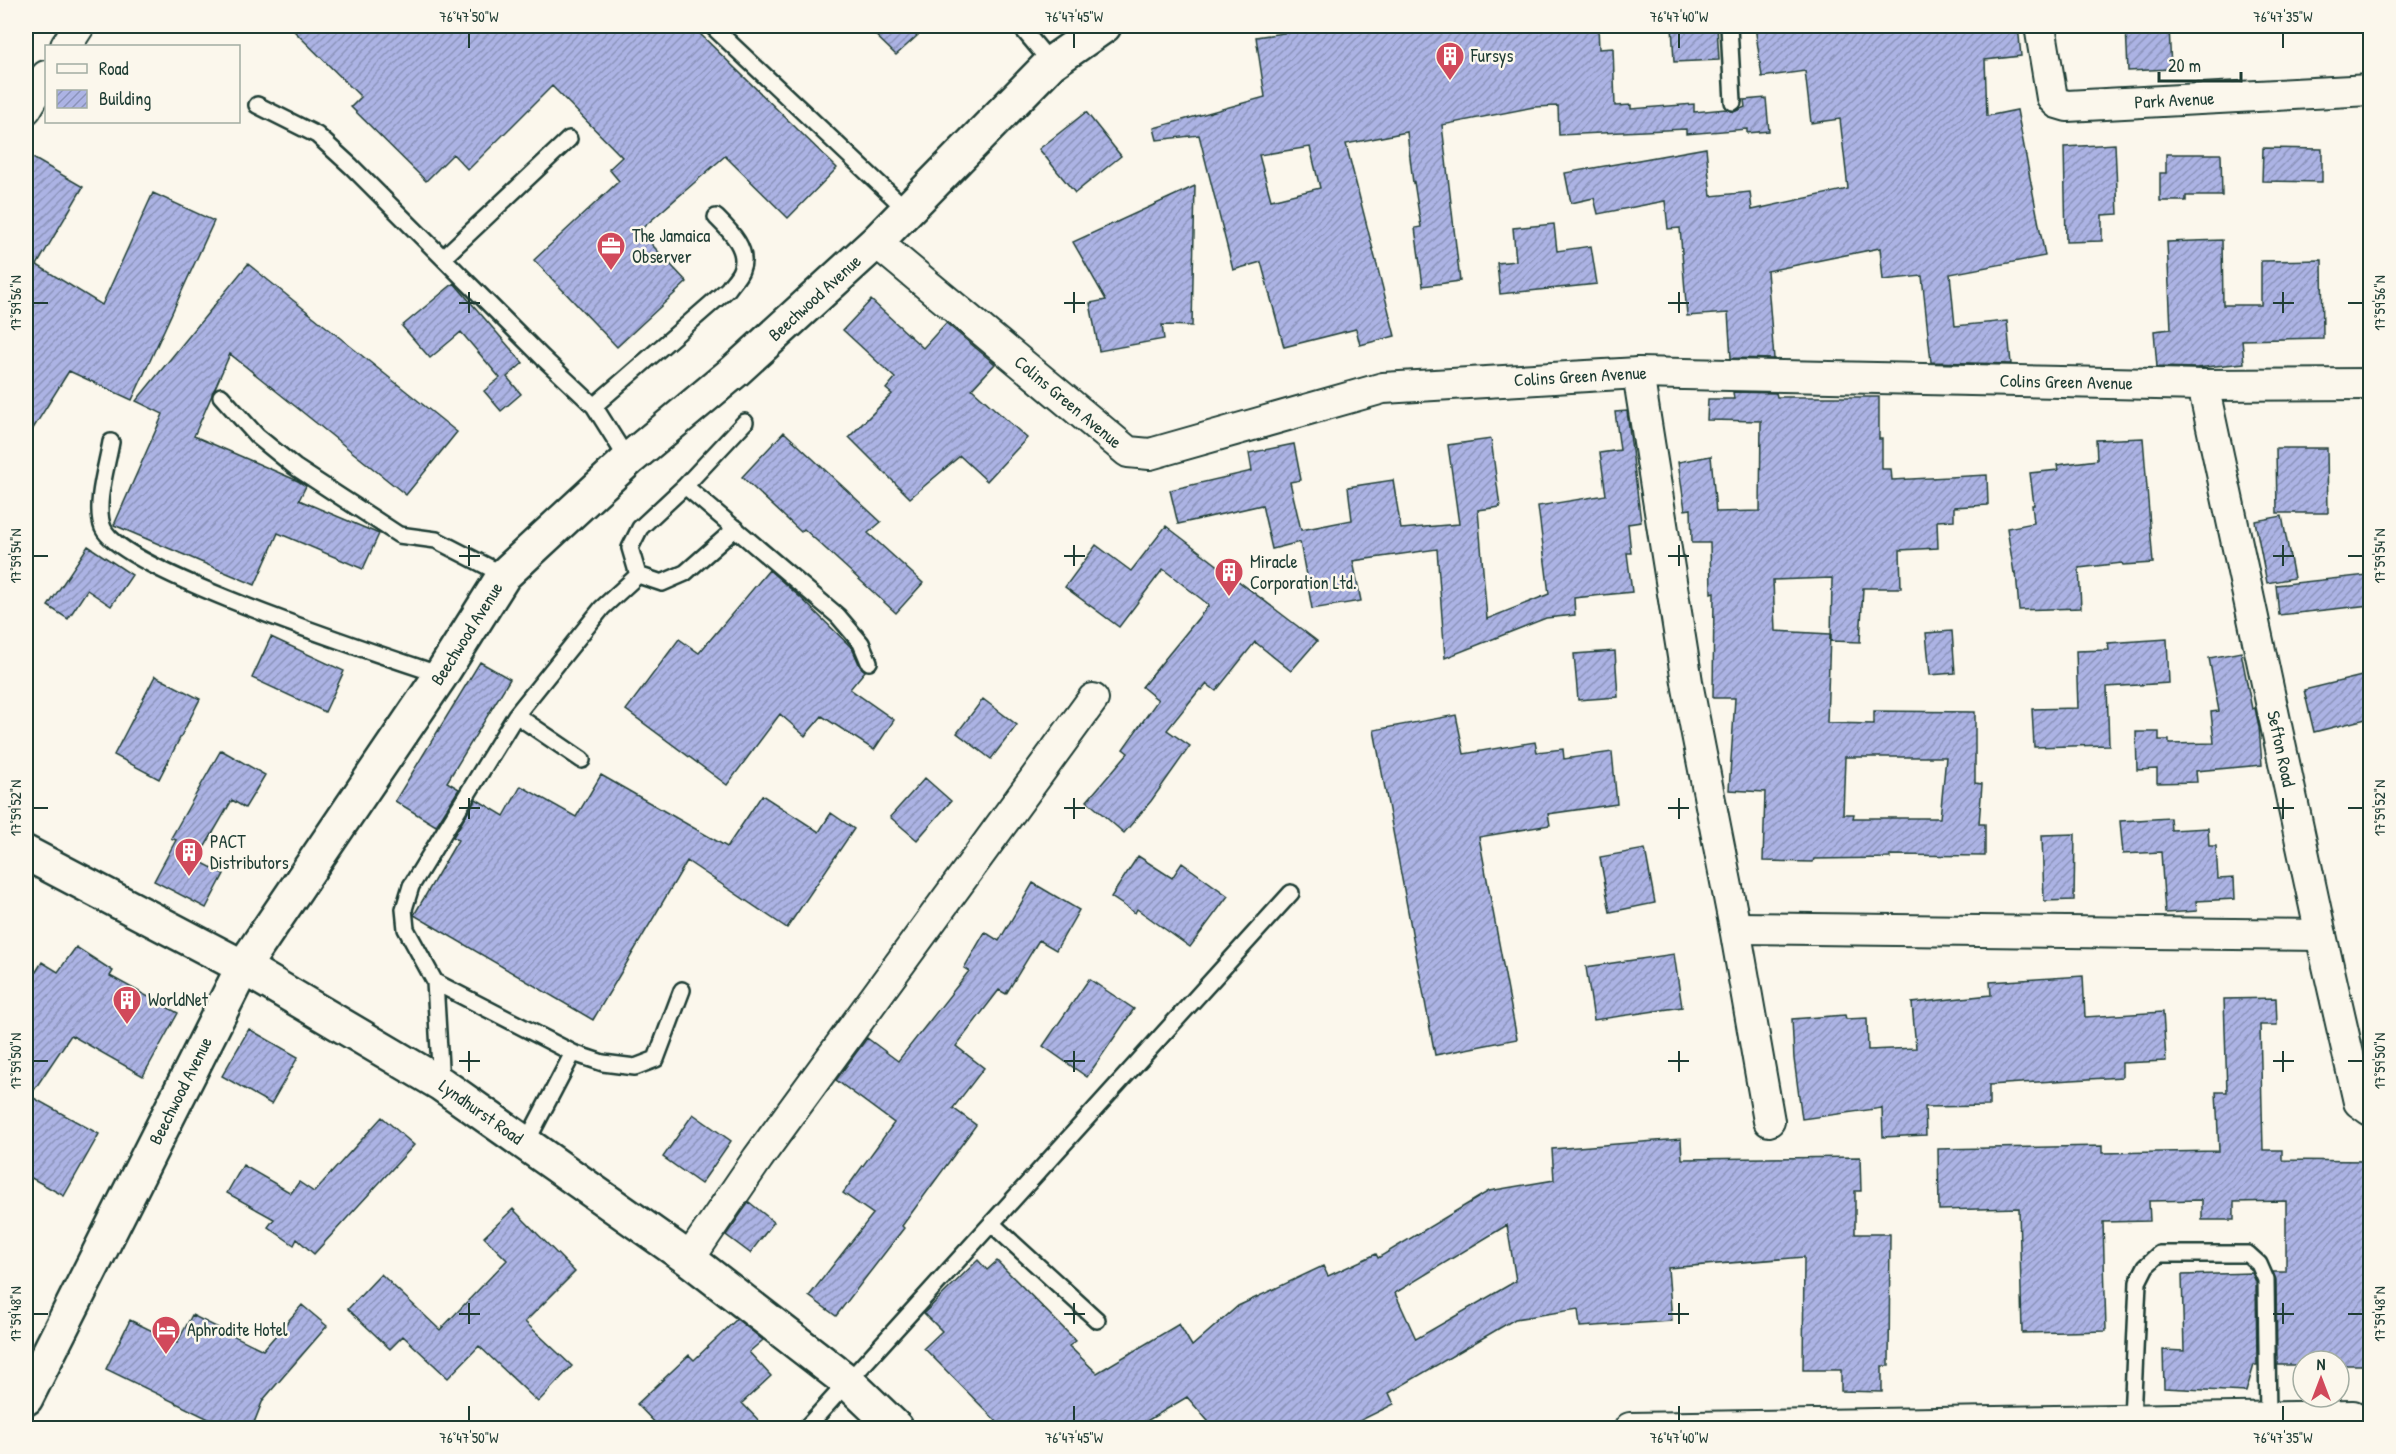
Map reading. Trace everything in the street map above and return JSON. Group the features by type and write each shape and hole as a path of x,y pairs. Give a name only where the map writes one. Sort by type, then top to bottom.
{"street":[{"path":"67,45 80,26"},
{"name":"Beechwood Avenue","path":"26,1398 243,967 441,675 504,575 628,460 735,371 876,242 1051,63 1104,26"},
{"name":"Park Avenue","path":"2040,26 2052,98 2057,103 2067,106 2370,90"},
{"path":"26,109 45,78"},
{"name":"Colins Green Avenue","path":"876,242 1128,452 1150,454 1383,388 1638,373 2203,385 2370,384"},
{"path":"1638,373 1688,688 1735,928 1769,1121"},
{"name":"Sefton Road","path":"2203,385 2359,1102 2368,1109"},
{"path":"689,1259 765,1149 1093,699"},
{"name":"Lyndhurst Road","path":"26,853 243,967 441,1083 689,1259 848,1382 896,1428"},
{"path":"1735,928 2321,935"},
{"path":"1630,1428 2268,1417 2359,1420"}],"lane":[{"path":"712,26 908,211"},
{"path":"1020,26 1051,63"},
{"path":"1729,26 1732,102"},
{"path":"257,105 317,135 351,166 594,406 628,460"},
{"path":"442,258 569,139"},
{"path":"594,406 728,289 742,269 742,256 734,236 716,217"},
{"path":"220,396 257,436 295,467 399,535 436,540 504,575"},
{"path":"638,575 630,548 640,528 686,486 745,422"},
{"path":"111,442 99,507 103,529 115,544 137,558 271,617 441,675"},
{"path":"686,486 838,616 861,643 869,662"},
{"path":"638,575 662,583 686,573 736,528"},
{"path":"441,1083 435,982 406,929 404,909 411,886 516,715 602,608 638,575"},
{"path":"516,715 582,760"},
{"path":"806,1428 1291,893"},
{"path":"435,982 573,1053 603,1063 635,1067 656,1059 682,990"},
{"path":"526,1143 573,1053"},
{"path":"992,1224 1097,1320"},
{"path":"2132,1419 2138,1282 2146,1266 2159,1254 2248,1254 2259,1264 2266,1280 2268,1417"}],"building":[{"path":"289,26 692,26 837,168 788,218 725,156 639,231 687,282 617,347 534,260 619,181 609,169 622,157 552,86 468,170 453,154 426,181 351,107 361,97"},
{"path":"866,26 928,26 896,55"},
{"path":"1331,26 1598,26 1599,49 1613,48 1615,106 1631,105 1631,109 1694,104 1694,112 1726,109 1734,112 1745,107 1744,100 1766,98 1769,131 1747,133 1747,129 1686,134 1686,129 1559,135 1558,106 1534,107 1442,125 1460,281 1423,286 1415,228 1421,227 1407,132 1346,144 1395,336 1360,345 1356,329 1284,347 1261,262 1233,270 1199,135 1157,140 1154,128 1265,97 1256,37","holes":["1310,147 1320,188 1271,200 1259,155"]},
{"path":"1672,26 1717,26 1719,60 1674,62"},
{"path":"1755,26 2018,26 2021,56 1985,60 1987,116 2017,110 2045,256 1950,274 1955,326 2007,321 2011,364 1931,362 1922,276 1883,280 1880,248 1767,271 1774,359 1731,358 1728,313 1687,316 1680,228 1668,229 1665,201 1598,214 1594,198 1571,203 1565,173 1706,148 1711,196 1750,192 1752,210 1848,189 1840,119 1811,123 1805,71 1762,77"},
{"path":"2126,26 2169,26 2171,69 2128,71"},
{"path":"1086,112 1121,156 1075,193 1039,149"},
{"path":"2115,144 2118,214 2102,215 2102,241 2066,242 2064,147"},
{"path":"2263,148 2322,149 2322,182 2262,181"},
{"path":"26,154 83,187 37,265 102,305 153,193 214,221 132,400 69,371 26,440"},
{"path":"2166,154 2221,154 2222,196 2186,196 2186,201 2160,201 2160,173 2166,173"},
{"path":"1195,186 1192,326 1162,325 1164,339 1099,351 1090,303 1106,300 1073,242"},
{"path":"1554,224 1557,251 1591,246 1597,284 1500,294 1497,263 1516,261 1513,228"},
{"path":"2222,240 2223,305 2261,305 2261,261 2322,260 2323,338 2242,340 2244,363 2196,368 2157,367 2154,331 2171,329 2167,242"},
{"path":"248,264 457,432 406,495 230,354 194,436 298,481 306,486 299,500 379,534 363,569 278,533 255,585 114,525 163,414 136,401"},
{"path":"454,283 523,363 507,377 521,394 501,411 484,391 500,378 461,332 430,358 402,326"},
{"path":"871,300 923,348 946,323 995,364 972,389 1027,438 987,481 960,456 910,498 849,437 892,394 886,389 895,378 843,330"},
{"path":"1733,392 1776,393 1777,397 1879,397 1882,469 1891,469 1892,480 1987,475 1988,505 1954,507 1954,520 1937,521 1938,548 1900,550 1901,588 1863,588 1860,642 1831,641 1832,578 1773,580 1775,631 1830,634 1827,723 1874,724 1874,711 1975,712 1975,783 1982,784 1979,824 1985,824 1985,856 1890,855 1890,858 1814,859 1813,862 1763,861 1765,792 1729,790 1735,698 1713,698 1714,592 1711,593 1710,543 1692,543 1691,509 1685,510 1678,462 1711,456 1716,512 1760,511 1761,421 1707,420 1708,399 1734,399","holes":["1845,757 1946,757 1940,818 1853,818 1854,814 1843,814"]},
{"path":"1627,411 1641,522 1628,524 1631,553 1627,553 1632,592 1574,598 1575,615 1546,618 1445,658 1437,549 1353,561 1361,601 1312,609 1300,542 1272,549 1262,505 1178,524 1170,490 1252,471 1249,453 1294,444 1301,480 1290,482 1301,530 1352,520 1348,487 1393,480 1401,529 1459,524 1448,445 1491,439 1500,507 1478,510 1487,619 1549,594 1538,506 1606,495 1600,453 1620,450 1615,412"},
{"path":"784,432 881,522 868,533 923,583 896,613 804,529 801,532 742,477"},
{"path":"2143,438 2153,563 2123,565 2122,563 2079,568 2081,608 2019,610 2016,572 2014,573 2007,528 2034,523 2030,473 2058,470 2057,465 2097,460 2096,440"},
{"path":"2276,448 2327,448 2328,513 2277,513"},
{"path":"2282,516 2294,578 2267,583 2255,521"},
{"path":"1166,526 1317,641 1291,671 1255,642 1216,691 1207,684 1202,690 1200,689 1167,730 1190,746 1151,801 1124,833 1087,801 1128,753 1123,749 1158,700 1142,687 1209,605 1163,569 1119,627 1065,587 1096,545 1131,571"},
{"path":"88,546 132,575 111,606 87,590 68,619 48,606"},
{"path":"769,570 852,648 860,666 865,671 850,689 894,720 874,750 822,716 805,736 780,714 727,785 626,710 679,639 699,653"},
{"path":"2367,575 2370,605 2279,615 2276,585"},
{"path":"1952,631 1955,673 1930,675 1926,633"},
{"path":"271,637 344,671 325,712 252,678"},
{"path":"2167,639 2169,683 2107,687 2109,745 2034,747 2032,709 2078,708 2076,651 2109,650 2108,643"},
{"path":"1615,651 1618,697 1578,700 1574,654"},
{"path":"2241,652 2252,709 2255,708 2259,727 2262,765 2196,771 2197,782 2157,783 2157,769 2137,770 2136,732 2159,732 2159,740 2169,740 2169,744 2214,743 2211,712 2219,711 2209,658"},
{"path":"480,662 510,679 447,782 459,789 436,826 395,801"},
{"path":"2370,674 2370,718 2314,732 2304,690"},
{"path":"155,676 200,699 159,779 114,755"},
{"path":"983,699 1017,725 991,759 957,733"},
{"path":"1456,715 1464,754 1535,742 1537,752 1563,749 1564,759 1612,752 1617,804 1548,814 1550,825 1479,837 1517,1039 1435,1055 1374,730"},
{"path":"221,750 265,775 245,808 232,800 197,860 224,874 206,908 154,881 176,840 171,838"},
{"path":"601,775 727,847 762,795 819,832 831,813 854,829 787,928 687,861 593,1020 414,915 458,840 453,837 476,799 504,816 521,786 576,817"},
{"path":"925,778 951,801 917,840 890,817"},
{"path":"2170,818 2171,830 2208,828 2209,846 2216,846 2218,879 2234,878 2235,899 2196,901 2197,911 2165,913 2161,852 2123,854 2120,821"},
{"path":"2075,834 2074,900 2044,901 2042,835"},
{"path":"1645,849 1655,903 1610,912 1600,857"},
{"path":"1138,856 1172,878 1182,863 1228,896 1190,947 1137,909 1135,913 1111,897"},
{"path":"1033,883 1079,910 1056,950 1039,940 1006,994 999,990 956,1046 984,1068 953,1108 976,1125 902,1226 904,1228 836,1316 809,1296 873,1214 843,1193 894,1123 836,1080 867,1038 898,1061 969,971 964,968 985,932 999,941"},
{"path":"76,947 113,971 110,976 178,1013 143,1076 71,1035 30,1096 99,1134 64,1196 26,1175 26,988 42,962 58,972"},
{"path":"1674,954 1682,1007 1594,1020 1586,967"},
{"path":"2083,976 2085,1017 2163,1012 2166,1061 2122,1063 2122,1077 1989,1085 1989,1106 1925,1107 1926,1135 1883,1137 1882,1108 1802,1119 1794,1059 1792,1019 1845,1015 1846,1019 1867,1018 1868,1050 1916,1048 1912,1003 1991,995 1990,982"},
{"path":"1089,979 1134,1009 1087,1077 1043,1046"},
{"path":"2276,998 2277,1025 2260,1025 2263,1150 2282,1150 2282,1160 2366,1161 2366,1365 2351,1365 2351,1349 2291,1349 2291,1365 2277,1365 2276,1280 2273,1272 2286,1272 2286,1201 2234,1202 2234,1220 2202,1220 2202,1200 2149,1201 2150,1221 2103,1222 2106,1331 2022,1333 2019,1208 1939,1210 1938,1149 2102,1146 2102,1153 2219,1151 2216,1092 2227,1092 2224,999"},
{"path":"249,1029 298,1057 271,1104 222,1076"},
{"path":"693,1114 731,1141 701,1184 663,1157"},
{"path":"382,1117 414,1145 314,1254 297,1239 294,1245 268,1227 274,1219 227,1193 243,1165 291,1193 299,1182 314,1192"},
{"path":"1681,1139 1682,1159 1860,1157 1861,1191 1855,1191 1855,1234 1890,1234 1889,1366 1882,1366 1882,1392 1841,1391 1841,1370 1803,1370 1804,1257 1668,1268 1672,1321 1580,1327 1578,1309 1515,1319 1389,1393 1394,1404 1345,1428 1214,1428 1187,1397 1135,1428 1111,1428 1106,1419 1090,1428 1003,1428 924,1348 942,1331 924,1313 978,1260 987,1270 997,1261 1076,1341 1069,1346 1097,1373 1179,1324 1192,1346 1238,1306 1323,1266 1328,1276 1376,1254 1378,1258 1489,1191 1554,1180 1552,1149","holes":["1507,1225 1516,1281 1416,1339 1395,1293"]},
{"path":"749,1202 774,1222 750,1253 726,1235"},
{"path":"513,1209 575,1272 525,1322 572,1366 538,1402 479,1346 448,1378 403,1336 390,1349 348,1309 381,1274 440,1330 507,1260 484,1237"},
{"path":"2252,1273 2256,1282 2257,1365 2254,1365 2246,1392 2164,1388 2163,1350 2184,1351 2182,1275"},
{"path":"302,1305 327,1326 263,1400 252,1428 227,1428 106,1369 130,1320 177,1343 192,1315 263,1350"},
{"path":"737,1319 763,1340 749,1352 771,1376 742,1403 766,1428 660,1428 637,1404 689,1355 694,1360"}],"place":[{"name":"Fursys","path":"1450,82"},
{"name":"The Jamaica Observer","path":"611,272"},
{"name":"Miracle Corporation Ltd.","path":"1229,598"},
{"name":"PACT Distributors","path":"189,878"},
{"name":"WorldNet","path":"127,1026"},
{"name":"Aphrodite Hotel","path":"166,1356"}]}
